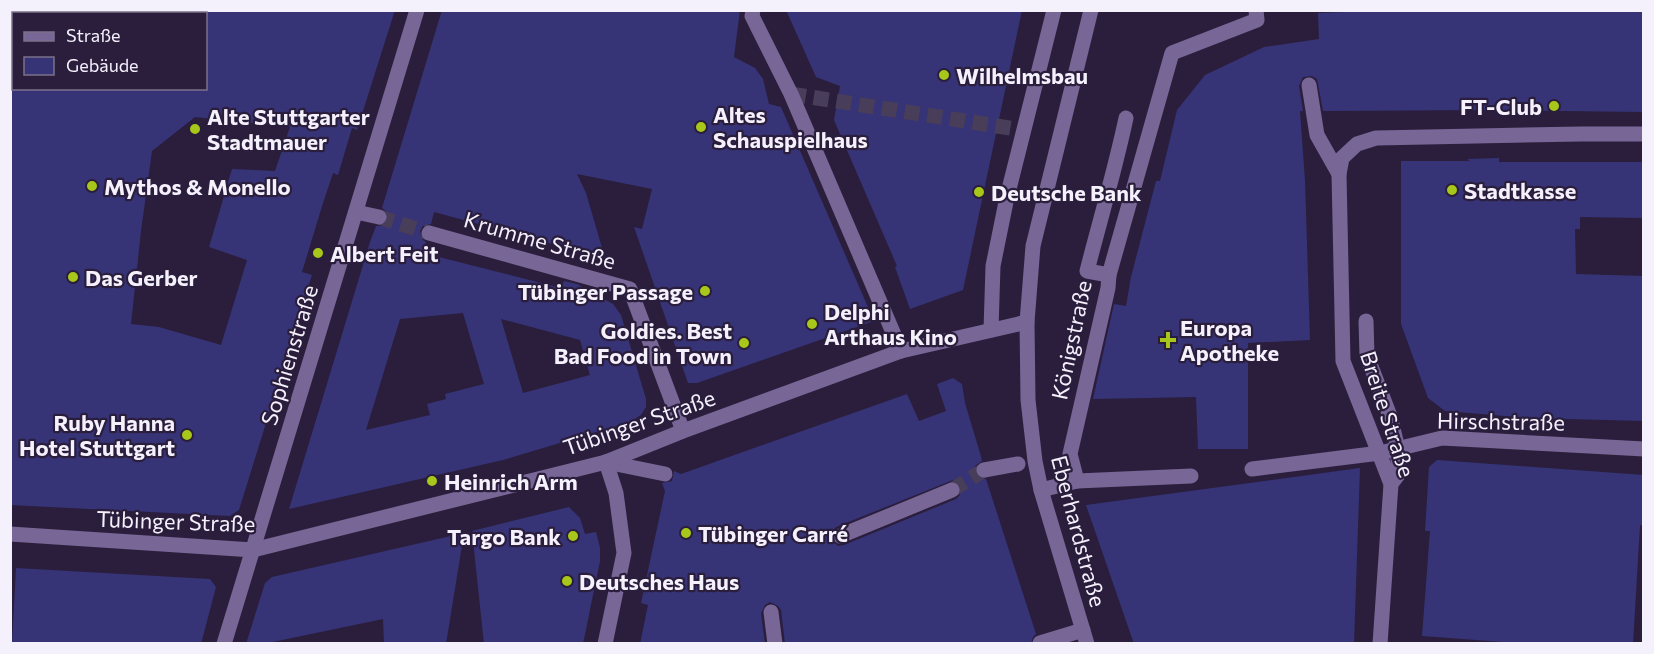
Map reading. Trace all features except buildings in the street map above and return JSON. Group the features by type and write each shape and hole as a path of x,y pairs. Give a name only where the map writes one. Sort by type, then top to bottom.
{"street":[{"name":"Sophienstraße","path":"224,644 417,10"},
{"path":"753,10 752,16 791,94 901,351"},
{"path":"991,330 993,266 1007,196 1054,10"},
{"name":"Königstraße","path":"1027,322 1033,246 1091,10"},
{"path":"1109,275 1172,52 1257,20 1256,10"},
{"path":"1309,85 1317,135 1340,174"},
{"name":"Königstraße","path":"1077,481 1070,454 1109,275 1088,271 1114,174 1126,118"},
{"name":"Breite Straße","path":"1380,644 1390,484 1343,361 1340,174 1342,158 1357,144 1376,138 1644,134"},
{"path":"356,212 379,218"},
{"name":"Krumme Straße","path":"429,233 630,289 682,431"},
{"path":"1366,321 1367,356 1390,416 1398,449 1398,475 1390,484"},
{"name":"Tübinger Straße","path":"10,534 253,550 606,462 682,431 901,351 1027,322"},
{"name":"Eberhardstraße","path":"1027,322 1028,400 1035,461 1041,490 1085,637"},
{"name":"Hirschstraße","path":"1252,469 1380,453 1442,438 1644,449"},
{"path":"605,644 624,553 616,493 606,462 665,474"},
{"name":"Eberhardstraße","path":"984,470 1018,464"},
{"path":"1041,490 1077,481 1191,476"},
{"path":"840,536 952,490"},
{"path":"771,612 775,644"},
{"path":"1040,643 1085,637"}],"tunnel":[{"path":"791,94 1023,130"},
{"path":"379,217 429,233"},
{"path":"952,490 984,470"}],"place":[{"name":"Wilhelmsbau","path":"944,75"},
{"name":"FT-Club","path":"1554,106"},
{"name":"Altes Schauspielhaus","path":"701,127"},
{"name":"Alte Stuttgarter Stadtmauer","path":"195,129"},
{"name":"Mythos & Monello","path":"92,186"},
{"name":"Stadtkasse","path":"1452,190"},
{"name":"Deutsche Bank","path":"979,192"},
{"name":"Albert Feit","path":"318,253"},
{"name":"Das Gerber","path":"73,277"},
{"name":"Tübinger Passage","path":"705,291"},
{"name":"Delphi Arthaus Kino","path":"812,324"},
{"name":"Europa Apotheke","path":"1168,340"},
{"name":"Goldies. Best Bad Food in Town","path":"744,343"},
{"name":"Ruby Hanna Hotel Stuttgart","path":"187,435"},
{"name":"Heinrich Arm","path":"432,481"},
{"name":"Tübinger Carré","path":"686,533"},
{"name":"Targo Bank","path":"573,536"},
{"name":"Deutsches Haus","path":"567,581"}]}
